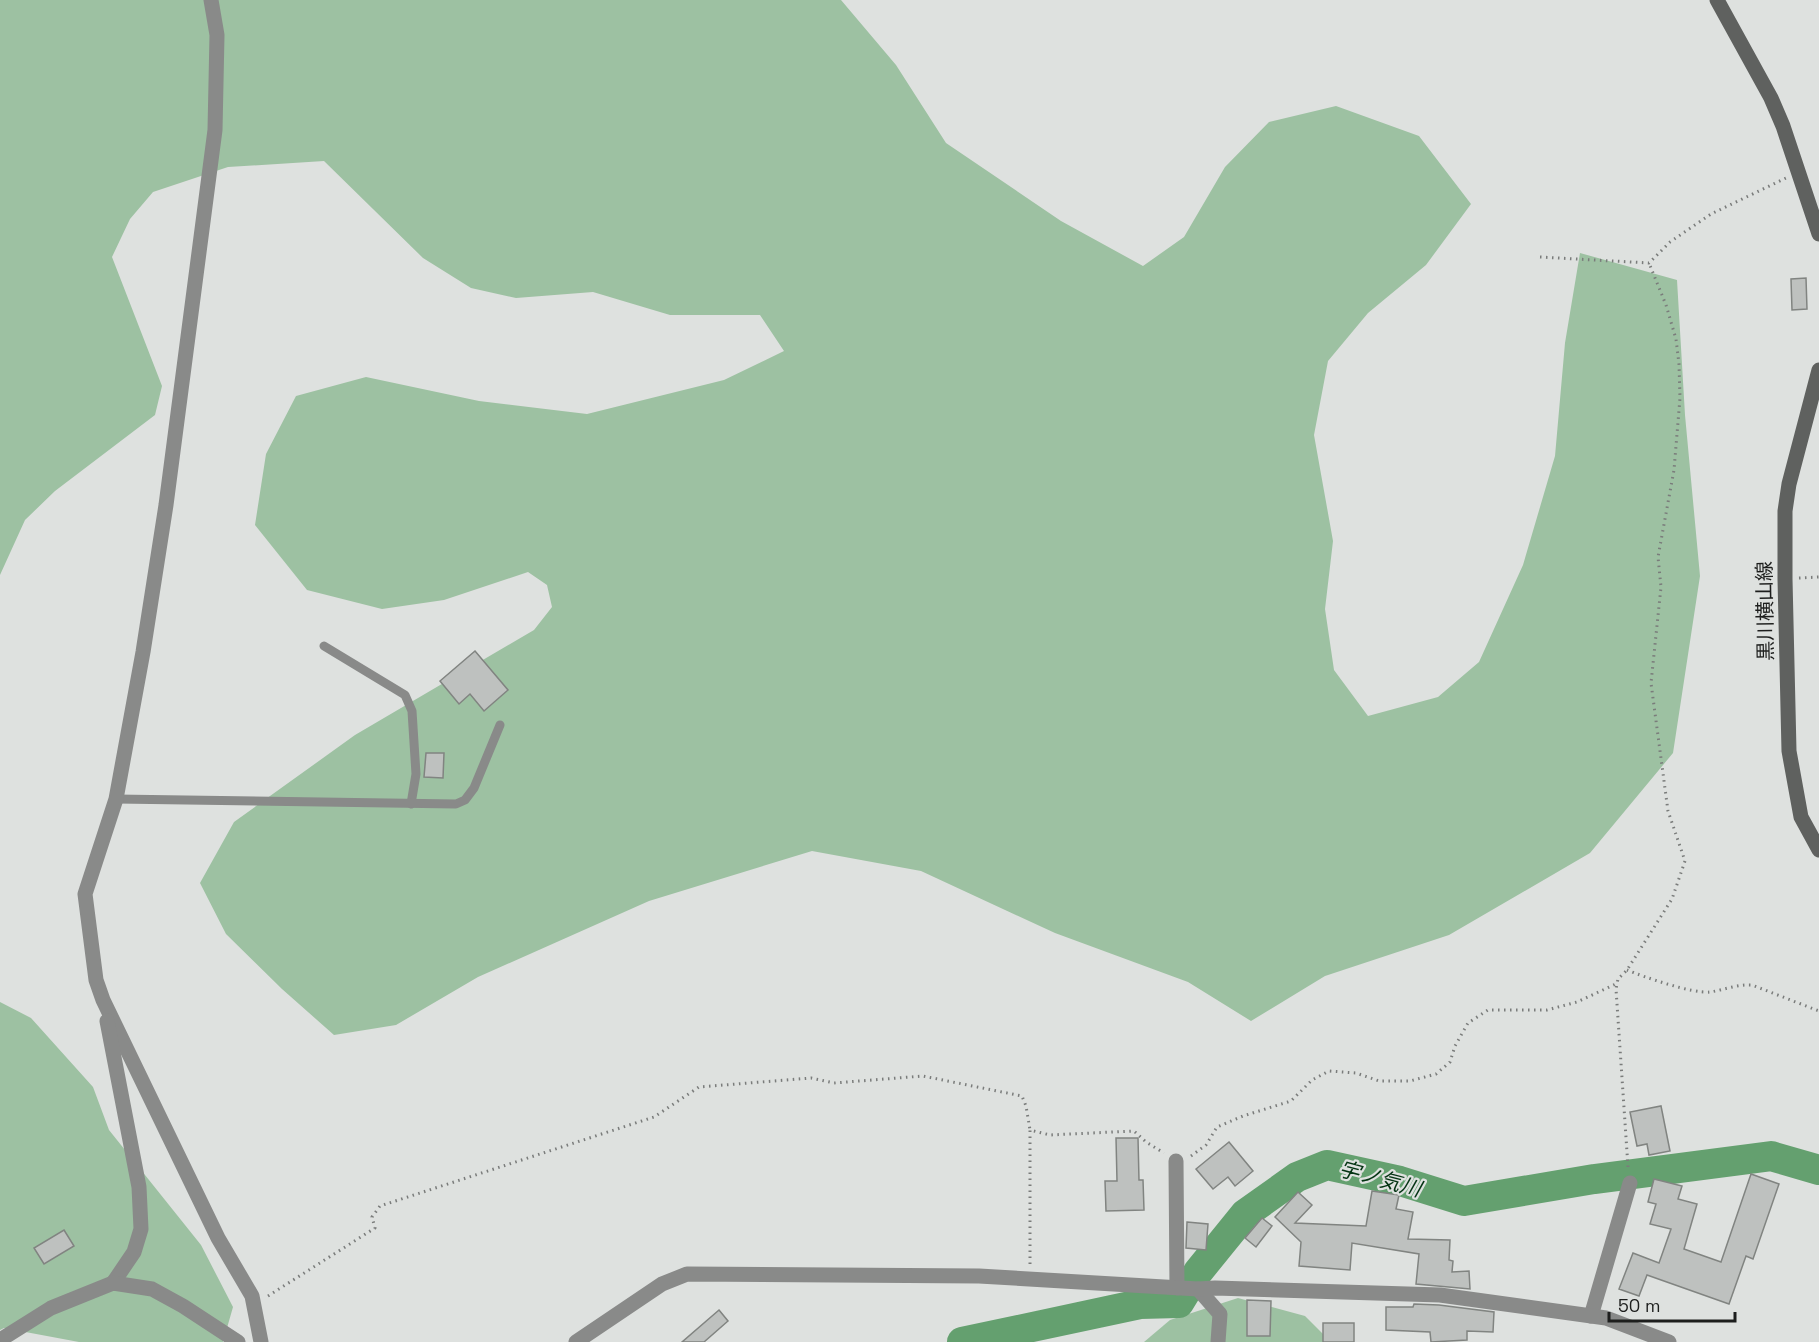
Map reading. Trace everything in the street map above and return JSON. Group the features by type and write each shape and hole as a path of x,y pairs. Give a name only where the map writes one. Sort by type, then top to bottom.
{"main road":[{"path":"1717,0 1772,99 1819,234"},
{"name":"黒川横山線","path":"1819,370 1789,484 1785,511 1789,751 1801,817 1819,850"}],"street":[{"path":"211,0 217,35 215,130 164,516 143,652 116,799 85,894 96,980 103,1000 218,1238 252,1296 261,1342"},
{"path":"103,1000 139,1187 141,1229 135,1252 113,1283"},
{"path":"1176,1161 1177,1288"},
{"path":"1591,1316 1630,1183"},
{"path":"576,1342 662,1284 687,1274 956,1276 1198,1289 1237,1288 1440,1294 1606,1318 1669,1342"},
{"path":"0,1340 51,1308 113,1283 152,1289 238,1342"},
{"path":"1198,1289 1220,1314 1218,1342"}],"lane":[{"path":"324,646 405,695 412,711 416,774 411,804"},
{"path":"116,799 456,804 465,800 474,788 500,725"}],"path":[{"path":"1540,257 1649,263 1670,242 1712,214 1798,172"},
{"path":"1628,1163 1616,989 1618,979 1627,970 1672,898 1685,861 1668,811 1651,682 1661,587 1658,557 1675,460 1680,398 1679,364 1676,339 1666,305 1649,263"},
{"path":"1627,970 1682,987 1708,992 1744,984 1752,985 1819,1011"},
{"path":"1030,1130 1050,1135 1134,1131 1146,1142 1176,1161 1187,1159 1206,1145 1217,1127 1291,1101 1312,1080 1329,1071 1356,1073 1379,1081 1410,1081 1436,1074 1450,1062 1455,1046 1468,1023 1488,1010 1547,1010 1577,1002 1618,983"},
{"path":"254,1305 375,1228 372,1217 380,1206 654,1117 699,1087 811,1078 834,1083 923,1076 1022,1096 1030,1130 1030,1279"}],"green space":[{"path":"0,0 841,0 896,65 946,143 1061,221 1143,266 1184,237 1225,167 1269,122 1336,106 1419,136 1471,204 1426,265 1368,313 1328,361 1314,435 1333,541 1325,609 1334,670 1368,716 1438,697 1479,662 1523,565 1555,456 1565,343 1580,253 1677,280 1685,415 1700,576 1673,753 1590,853 1449,935 1325,976 1251,1021 1188,982 1055,933 921,871 812,851 649,901 478,977 396,1025 334,1035 282,989 226,934 200,883 234,822 355,735 534,630 552,607 547,585 528,572 444,600 382,609 307,590 255,525 266,454 296,396 366,377 479,401 587,414 724,380 784,351 760,315 670,315 593,292 516,298 471,288 423,258 324,161 228,167 153,192 130,219 112,257 162,386 155,415 55,491 25,520 0,575"},
{"path":"0,1002 31,1018 93,1087 109,1130 201,1245 233,1307 223,1342 79,1342 4,1328 0,1330"},
{"path":"1238,1298 1305,1316 1331,1342 1144,1342 1170,1320"}],"building":[{"path":"1806,278 1807,309 1792,310 1791,279"},
{"path":"475,651 508,690 484,711 470,694 459,704 440,681"},
{"path":"426,753 444,753 443,778 424,777"},
{"path":"1661,1106 1670,1151 1649,1155 1647,1144 1637,1146 1630,1112"},
{"path":"1116,1138 1138,1138 1139,1180 1143,1180 1144,1210 1106,1211 1105,1181 1117,1181"},
{"path":"1229,1142 1253,1171 1235,1186 1228,1177 1213,1189 1196,1169"},
{"path":"1751,1174 1779,1184 1753,1259 1746,1256 1729,1304 1647,1275 1639,1296 1619,1289 1633,1253 1659,1263 1671,1229 1650,1224 1656,1204 1648,1202 1654,1179 1682,1186 1678,1199 1697,1204 1684,1249 1721,1262"},
{"path":"1372,1191 1399,1195 1396,1209 1413,1212 1408,1239 1450,1240 1449,1260 1453,1261 1452,1272 1469,1271 1470,1289 1416,1284 1419,1254 1352,1243 1350,1270 1299,1266 1301,1242 1275,1217 1298,1192 1312,1205 1295,1223 1366,1226"},
{"path":"1262,1218 1272,1226 1256,1247 1245,1238"},
{"path":"1187,1222 1208,1224 1206,1250 1186,1248"},
{"path":"64,1230 74,1246 44,1264 34,1248"},
{"path":"1247,1300 1271,1301 1270,1336 1247,1336"},
{"path":"1414,1304 1494,1312 1493,1332 1467,1331 1467,1340 1431,1342 1430,1332 1386,1330 1386,1307 1413,1307"},
{"path":"719,1310 728,1321 704,1342 682,1342"},
{"path":"1323,1323 1354,1323 1354,1342 1323,1342"}],"waterway":[{"name":"宇ノ気川","path":"962,1342 1140,1304 1179,1303 1198,1272 1245,1214 1297,1177 1327,1165 1400,1181 1464,1201 1594,1179 1771,1156 1819,1170"}]}
